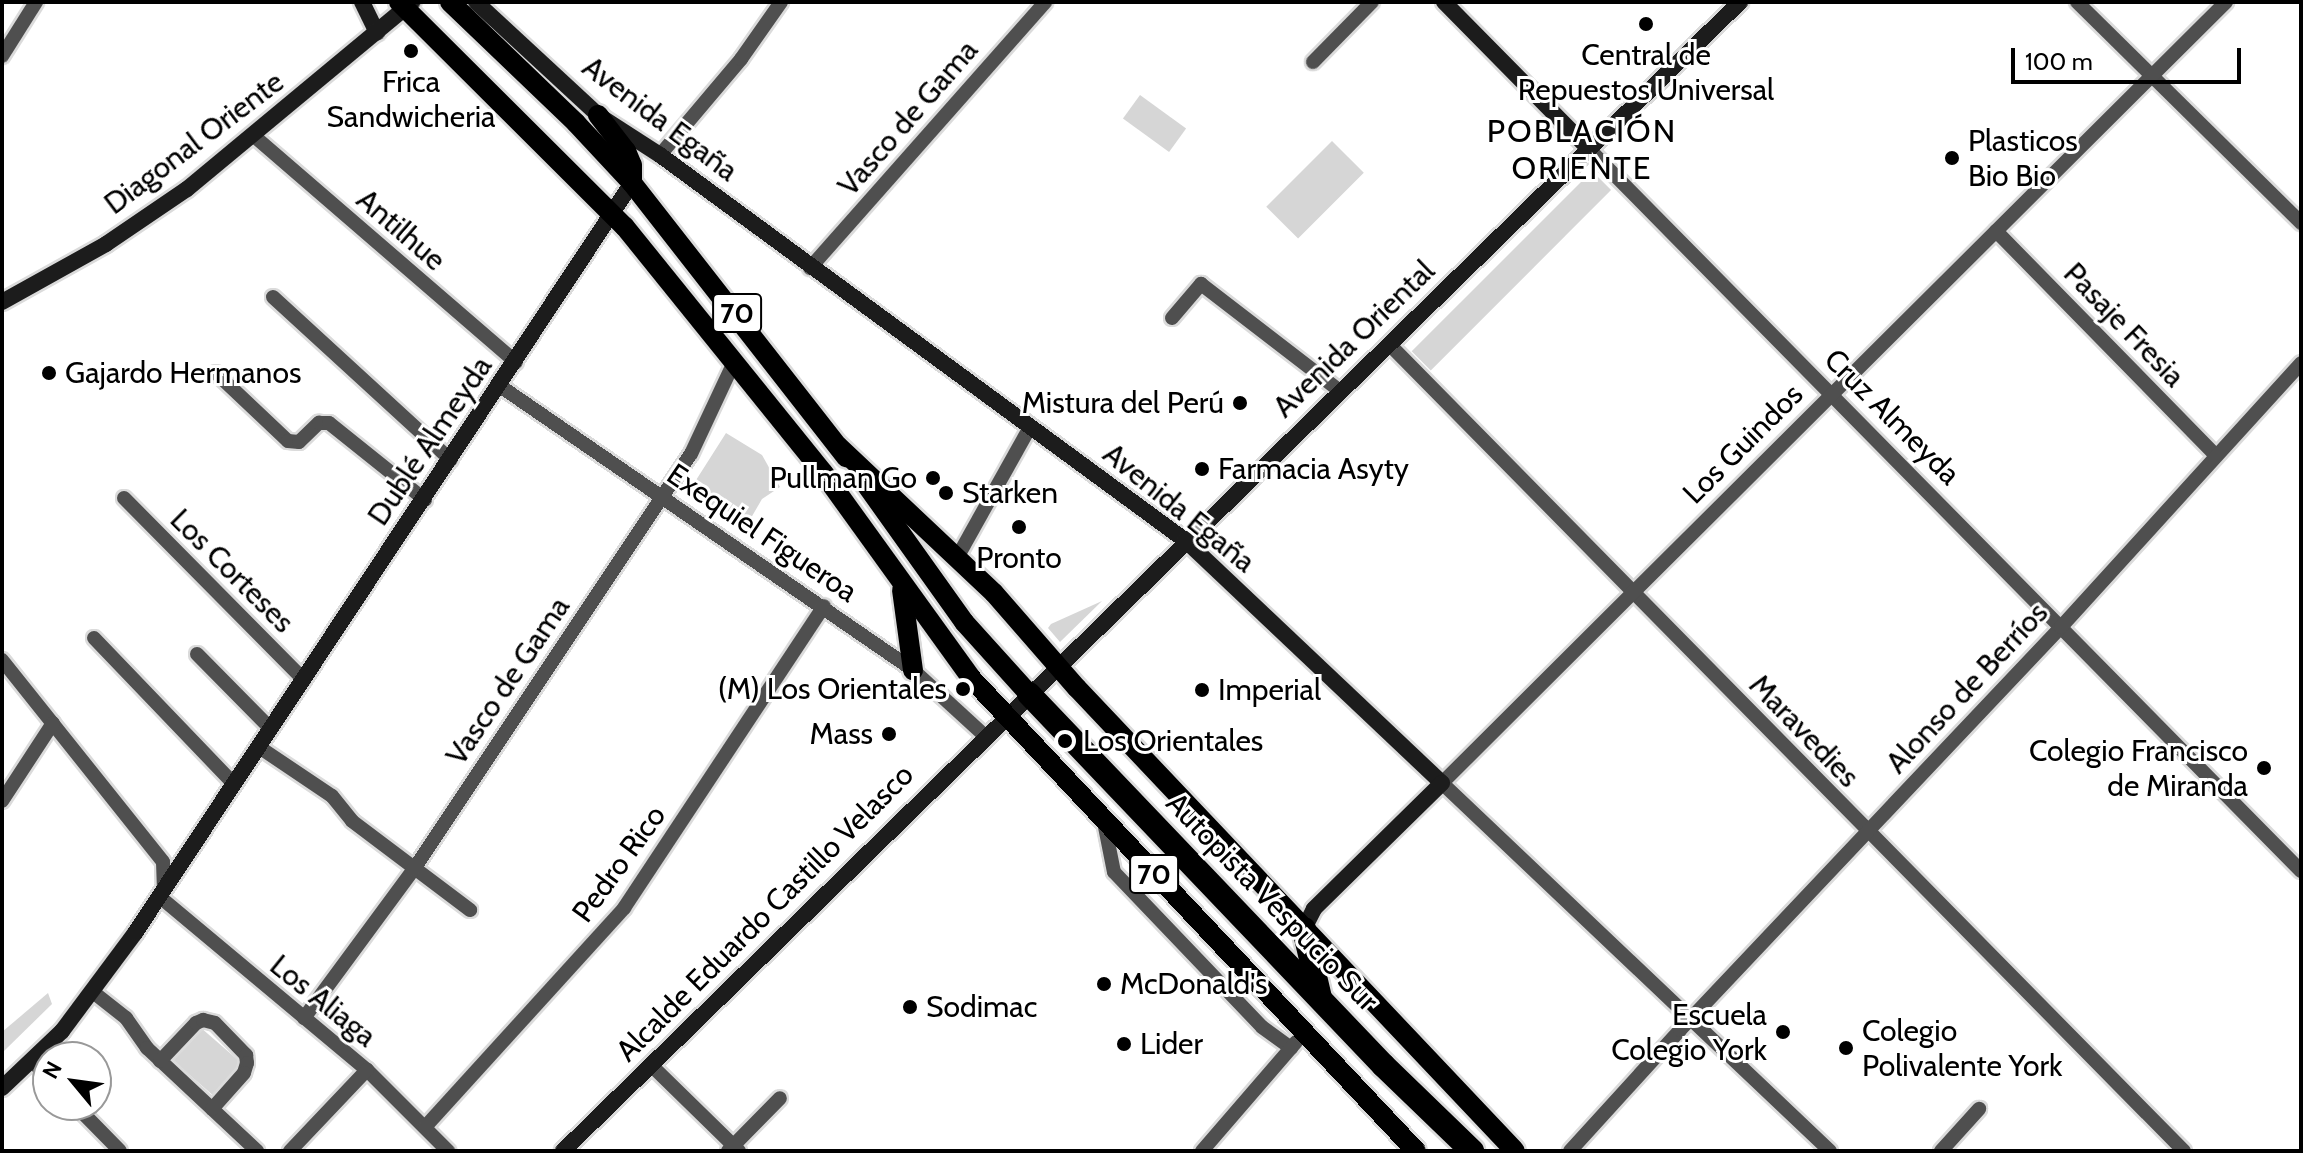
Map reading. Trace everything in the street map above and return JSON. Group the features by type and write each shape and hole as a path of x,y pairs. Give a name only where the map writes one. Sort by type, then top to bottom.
{"highway":[{"name":"Autopista Vespucio Sur","path":"1029,694 1321,1000 1472,1151"},
{"path":"1304,929 1321,1000"}],"main road":[{"path":"362,2 377,33"},
{"name":"70","path":"450,2 576,123 632,183 838,446 964,622 1029,694"},
{"name":"Avenida Egaña","path":"476,2 598,115 660,155 1186,541 1442,783"},
{"name":"Cruz Almeyda","path":"1444,2 1589,149"},
{"name":"Avenida Oriental","path":"1006,716 1740,2"},
{"name":"Diagonal Oriente","path":"2,302 127,231 254,136 377,33 405,4"},
{"name":"70","path":"405,4 613,215 735,360 840,495 957,661 1104,821 1297,1040 1385,1118 1416,1151"},
{"path":"598,115 626,151 632,165 632,183"},
{"name":"Dublé Almeyda","path":"52,1041 93,992 162,893 632,183"},
{"path":"838,446 958,556 1515,1151"},
{"path":"899,578 913,670"},
{"name":"Alcalde Eduardo Castillo Velasco","path":"563,1151 1006,716"},
{"name":"Los Guindos","path":"1304,929 1314,909 1442,783"},
{"name":"Dublé Almeyda","path":"2,1088 32,1061"}],"street":[{"path":"2,56 36,2"},
{"path":"660,155 741,59 781,2"},
{"name":"Vasco de Gama","path":"810,268 1045,2"},
{"path":"1313,62 1372,2"},
{"path":"2077,2 2301,223"},
{"name":"Los Guindos","path":"1442,783 2226,2"},
{"name":"Antilhue","path":"254,136 516,362"},
{"name":"Cruz Almeyda","path":"1589,149 2301,871"},
{"name":"Pasaje Fresia","path":"1996,231 2215,455"},
{"path":"1172,318 1201,284 1340,391"},
{"path":"273,297 451,460"},
{"name":"Maravedies","path":"1389,344 2184,1151"},
{"name":"Vasco de Gama","path":"304,1018 414,869 698,443 735,360"},
{"name":"Alonso de Berríos","path":"1570,1151 1690,1019 2061,627 2301,363"},
{"path":"216,373 288,441 299,442 319,423 329,423 425,500"},
{"name":"Exequiel Figueroa","path":"500,386 913,670 985,736"},
{"path":"958,556 1030,427"},
{"name":"Los Corteses","path":"124,498 304,680"},
{"name":"Pedro Rico","path":"425,1127 624,908 824,606"},
{"path":"94,638 234,784"},
{"path":"197,654 271,729"},
{"path":"2,660 163,862 162,893"},
{"path":"2,801 53,723"},
{"path":"259,747 332,796 352,821 470,910"},
{"name":"Avenida Egaña","path":"1442,783 1830,1151"},
{"name":"Los Aliaga","path":"162,893 367,1070 448,1151"},
{"path":"93,992 126,1018 160,1061 257,1151"},
{"path":"160,1061 196,1023 203,1020 215,1023 246,1055 247,1063 244,1073 212,1109"},
{"path":"1202,1151 1297,1040"},
{"path":"651,1065 733,1149 780,1098"},
{"path":"290,1151 367,1070"},
{"path":"1941,1151 1979,1109"},
{"path":"1385,1118 1407,1151"},
{"path":"91,1121 120,1151"}],"shaded area":[{"path":"1140,95 1186,129 1169,152 1123,118"},
{"path":"1332,141 1364,173 1298,239 1266,207"},
{"path":"1592,171 1611,190 1431,370 1412,351"},
{"path":"726,433 762,455 780,487 762,499 744,530 695,499 691,488"},
{"path":"1102,601 1060,642 1048,628 1051,624"},
{"path":"48,993 52,1004 2,1053 2,1032"},
{"path":"200,1027 242,1064 214,1096 172,1059"}],"place":[{"name":"Central de Repuestos Universal","path":"1646,24"},
{"name":"Frica Sandwicheria","path":"411,51"},
{"name":"Plasticos Bio Bio","path":"1952,158"},
{"name":"Gajardo Hermanos","path":"49,373"},
{"name":"Mistura del Perú","path":"1240,403"},
{"name":"Farmacia Asyty","path":"1202,469"},
{"name":"Pullman Go","path":"933,478"},
{"name":"Starken","path":"946,493"},
{"name":"Pronto","path":"1019,527"},
{"name":"(M) Los Orientales","path":"963,689"},
{"name":"Imperial","path":"1202,690"},
{"name":"Mass","path":"889,734"},
{"name":"Los Orientales","path":"1065,741"},
{"name":"Colegio Francisco de Miranda","path":"2264,768"},
{"name":"McDonald's","path":"1104,984"},
{"name":"Sodimac","path":"910,1007"},
{"name":"Escuela Colegio York","path":"1783,1032"},
{"name":"Lider","path":"1124,1044"},
{"name":"Colegio Polivalente York","path":"1846,1048"}],"district":[{"name":"POBLACIÓN ORIENTE","path":"1582,150"}]}
